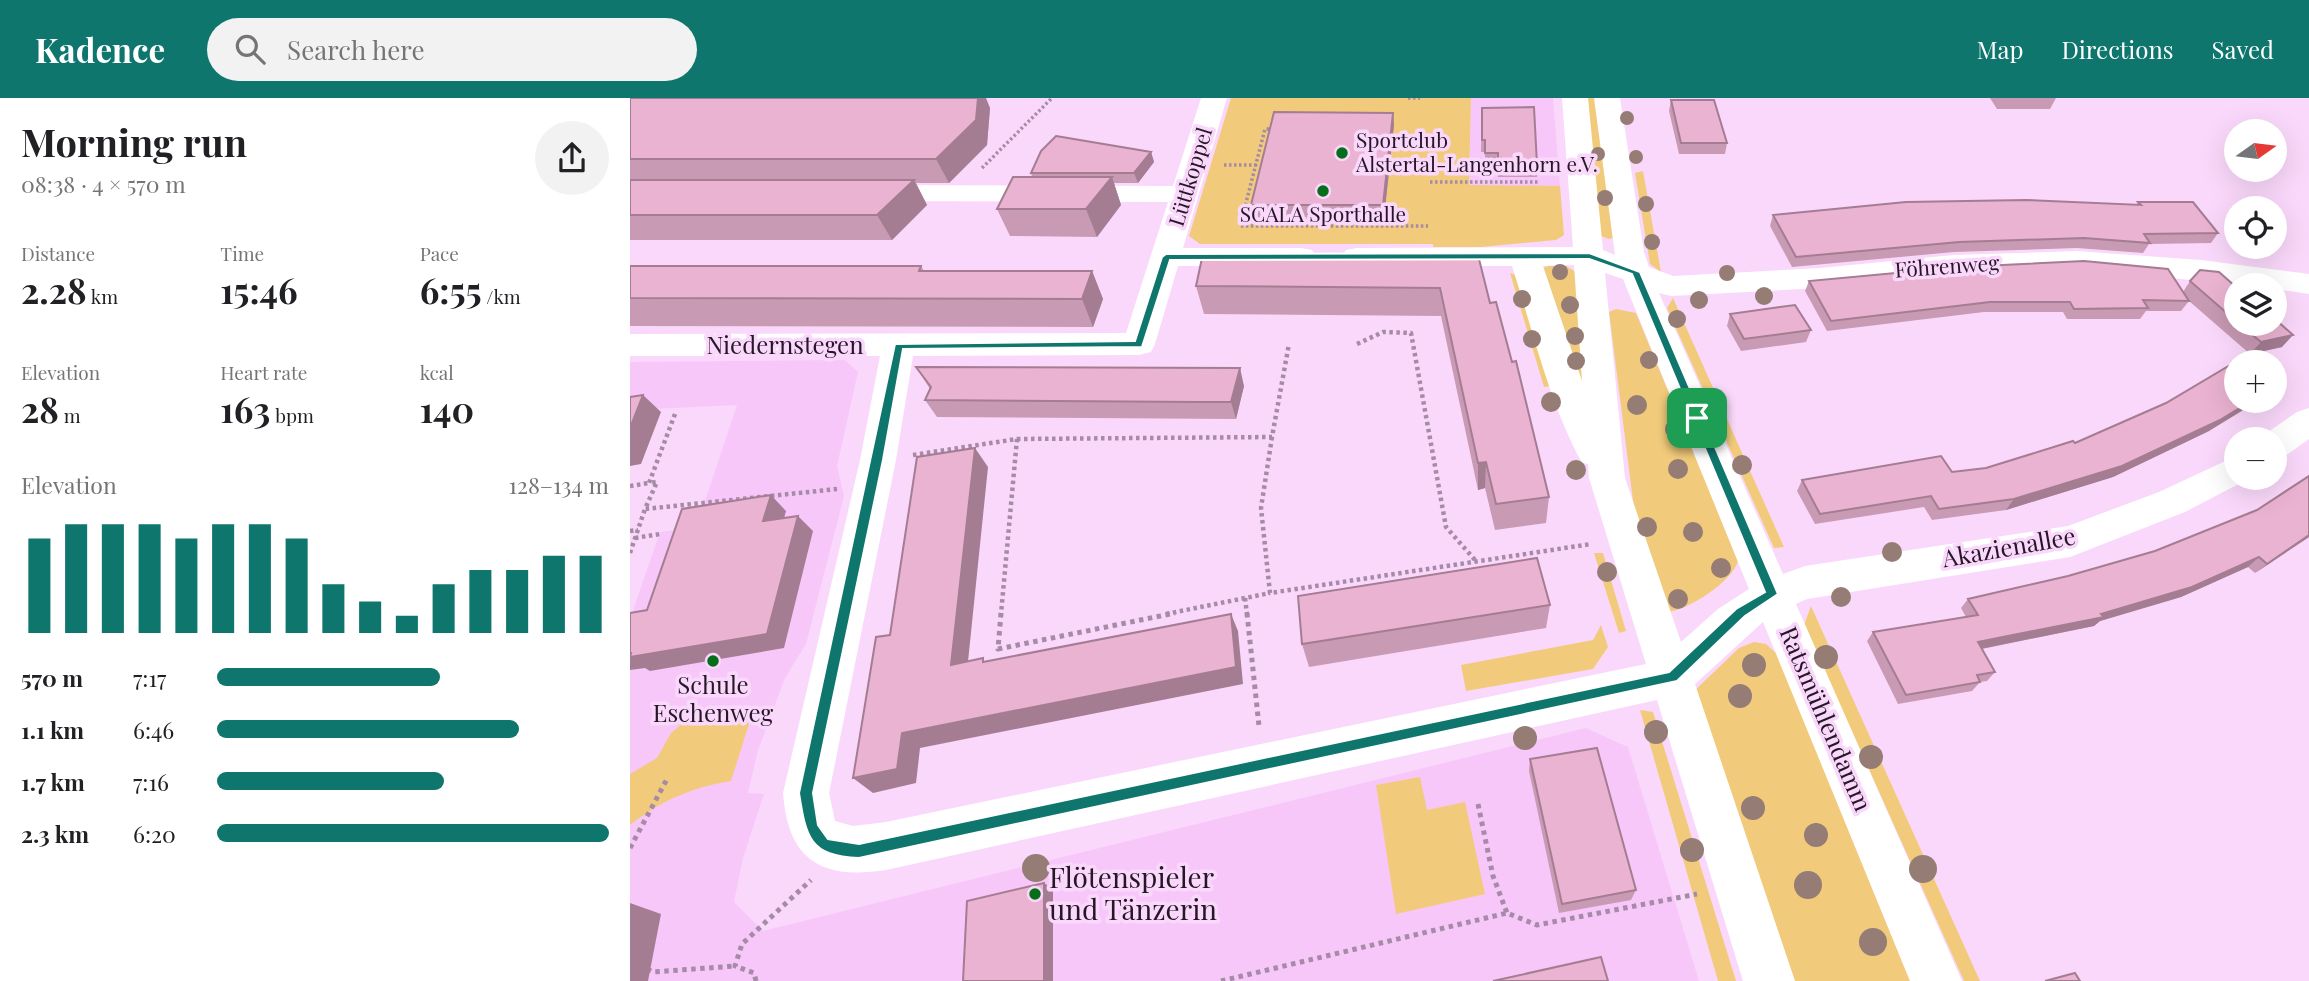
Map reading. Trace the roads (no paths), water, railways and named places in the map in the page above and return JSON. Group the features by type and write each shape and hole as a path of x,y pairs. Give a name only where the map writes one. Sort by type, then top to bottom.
{"street":[{"name":"Lüttkoppel","path":"1166,257 1214,98"},
{"path":"1575,98 1607,478"},
{"name":"Ratsmühlendamm","path":"1607,98 1629,253 1636,272 1936,981"},
{"path":"845,193 1186,194"},
{"path":"1166,257 1589,256"},
{"name":"Föhrenweg","path":"1589,256 1671,286 1820,278 1954,265 2077,260 2201,270 2309,284"},
{"name":"Niedernstegen","path":"630,345 1139,344 1166,257"},
{"path":"1525,258 1569,393 1607,478 1769,981"},
{"path":"898,346 875,473 806,793 811,828 823,845 839,850 859,851 886,846 1673,677"},
{"path":"2287,437 2309,421"},
{"name":"Akazienallee","path":"1673,677 1741,612 1772,594 1805,583 2070,541 2172,502 2224,476"}],"place":[{"name":"Sportclub Alstertal-Langenhorn e.V.","path":"1342,153"},
{"name":"SCALA Sporthalle","path":"1323,191"},
{"name":"Schule Eschenweg","path":"713,661"},
{"name":"Flötenspieler und Tänzerin","path":"1035,894"}]}
